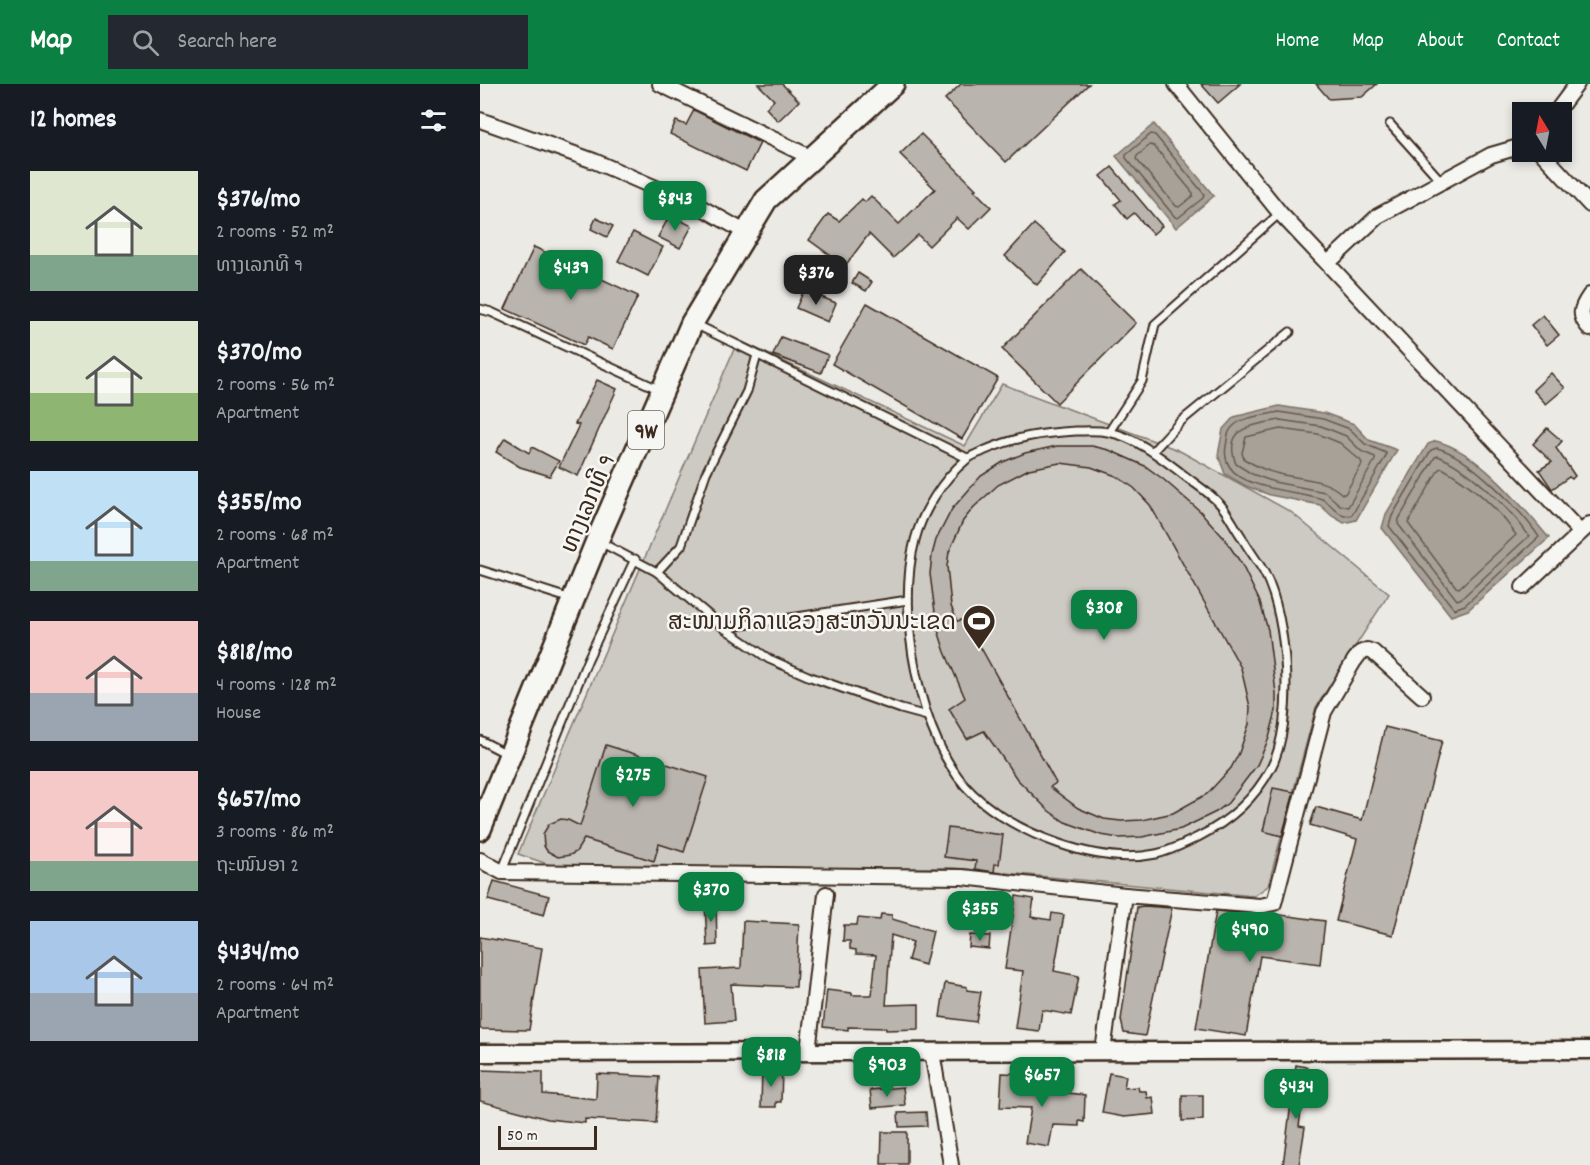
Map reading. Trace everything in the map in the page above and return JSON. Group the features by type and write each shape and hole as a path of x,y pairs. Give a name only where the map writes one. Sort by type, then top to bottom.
{"main road":[{"name":"ທາງເລກທີ 9","path":"480,829 597,541 692,323 766,200 892,84"}],"street":[{"path":"660,84 812,158"},
{"path":"1176,84 1280,213 1585,528 1523,586"},
{"path":"1564,102 1577,84"},
{"path":"480,120 604,166 704,209 745,232"},
{"path":"1328,263 1378,216 1491,155 1512,149"},
{"path":"1550,162 1590,205"},
{"path":"1590,296 1582,306 1580,314 1583,322 1590,329"},
{"path":"480,860 502,872 962,877 1125,895 1270,905 1274,903 1324,712 1354,661 1360,653 1367,650 1373,652 1422,696"},
{"path":"808,1052 826,894"},
{"path":"1103,1051 1125,895"},
{"path":"480,1053 1590,1050"},
{"path":"932,1052 951,1165"}],"lane":[{"path":"1390,124 1442,182"},
{"path":"1109,432 1142,381 1155,324 1280,213"},
{"path":"480,309 663,391"},
{"path":"692,323 967,458"},
{"path":"1153,452 1180,422 1290,333"},
{"path":"657,572 681,546 706,472 747,391 757,355"},
{"path":"1076,431 1109,432 1153,452 1220,504 1266,576 1277,610 1283,645 1286,683 1283,720 1272,766 1248,804 1227,820 1204,834 1156,854 1105,854 1045,839 1018,826 972,793 942,751 927,716 909,630 908,600 915,540 924,517 944,483 967,458 1002,443 1036,434 1076,431"},
{"path":"597,541 657,572 724,628 769,659 808,676 927,716"},
{"path":"502,872 588,659 635,559"},
{"path":"480,570 574,600"},
{"path":"724,628 908,600"},
{"path":"480,740 510,755"}],"shaded area":[{"name":"ສະໜາມກິລາແຂວງສະຫວັນນະເຂດ","path":"738,340 965,446 1002,384 1178,450 1291,512 1389,594 1316,707 1268,886 1254,896 953,868 562,869 518,854"}],"water":[{"path":"1154,124 1214,196 1176,228 1116,156"},
{"path":"1279,406 1324,413 1354,424 1369,440 1397,450 1356,520 1344,523 1320,505 1270,495 1246,486 1225,474 1218,455 1223,429 1234,417"},
{"path":"1436,441 1468,456 1483,468 1498,481 1549,538 1468,610 1451,616 1382,528 1386,514 1428,444"}],"building":[{"path":"758,84 782,84 799,101 778,121 766,108 774,100"},
{"path":"961,84 1089,84 1006,162 945,99"},
{"path":"1201,84 1240,84 1218,103"},
{"path":"1316,84 1377,84 1362,97 1329,99"},
{"path":"694,110 760,143 746,171 670,134 676,121 686,125"},
{"path":"921,134 991,207 969,229 957,218 929,246 918,235 893,258 869,234 845,266 809,240 828,214 839,221 862,199 865,202 871,196 899,224 935,189 900,154"},
{"path":"1112,167 1162,226 1153,234 1134,213 1127,219 1115,204 1121,200 1101,176"},
{"path":"670,215 692,226 680,248 658,237"},
{"path":"596,218 613,226 607,237 591,229"},
{"path":"1034,224 1065,252 1037,285 1005,256"},
{"path":"633,232 663,247 648,276 618,261"},
{"path":"534,247 638,296 613,349 588,337 584,345 505,309"},
{"path":"1081,269 1136,323 1057,403 1002,349"},
{"path":"858,273 872,282 866,291 852,283"},
{"path":"804,290 836,303 828,322 796,308"},
{"path":"867,303 998,378 962,439 832,364"},
{"path":"1543,315 1559,335 1547,345 1531,325"},
{"path":"781,337 828,355 821,373 773,355"},
{"path":"1551,373 1565,388 1546,404 1533,390"},
{"path":"597,380 617,389 578,476 559,467 579,425 575,424"},
{"path":"1547,428 1562,441 1556,448 1575,476 1572,479 1569,477 1552,489 1539,470 1552,462 1533,444"},
{"path":"505,438 529,453 532,447 559,461 550,476 520,467 496,452"},
{"path":"1057,446 1092,446 1109,450 1145,466 1200,511 1224,538 1241,563 1260,602 1268,630 1276,693 1276,711 1269,738 1257,765 1228,803 1216,812 1181,829 1142,837 1119,838 1101,835 1065,822 1049,811 1017,779 984,731 967,739 949,709 965,698 937,627 930,574 936,540 952,509 981,476 1003,462 1025,453","holes":["1060,463 1091,467 1116,476 1134,488 1150,505 1241,668 1250,707 1249,724 1239,753 1231,768 1207,794 1173,813 1142,820 1104,819 1078,808 1050,787 1056,783 965,619 957,621 951,606 947,566 949,552 963,521 974,507 998,485 1029,469"]},
{"path":"1385,727 1442,741 1393,935 1336,921 1357,839 1310,825 1316,807 1362,820"},
{"path":"606,745 708,777 684,852 659,844 654,861 584,839 576,852 570,855 558,857 547,851 543,834 549,824 561,819 580,826"},
{"path":"1273,788 1294,792 1282,836 1263,831"},
{"path":"948,828 1003,835 999,864 995,864 994,872 975,869 976,861 944,857"},
{"path":"494,881 549,896 544,915 488,900"},
{"path":"1016,896 1034,899 1031,917 1051,920 1052,913 1064,915 1054,971 1079,976 1071,1015 1042,1010 1039,1031 1015,1028 1023,971 1005,969"},
{"path":"705,902 716,902 717,945 707,946"},
{"path":"1137,907 1172,908 1145,1036 1124,1033 1121,1020"},
{"path":"1216,911 1274,917 1274,914 1325,921 1320,964 1260,956 1246,1036 1196,1028"},
{"path":"881,914 892,915 892,919 933,931 925,965 908,960 913,942 891,935 886,1005 919,1004 919,1029 886,1030 886,1028 848,1027 848,1030 823,1027 827,990 852,993 852,995 872,995 876,955 856,954 856,950 850,949 850,941 843,941 844,925 857,925 858,918 880,920"},
{"path":"743,921 799,924 796,987 731,984 734,1021 705,1023 702,970 741,968"},
{"path":"970,935 990,936 989,949 969,947"},
{"path":"480,937 542,948 529,1030 480,1029"},
{"path":"945,983 981,992 976,1022 940,1017"},
{"path":"1296,1065 1307,1067 1299,1126 1305,1127 1299,1165 1283,1165"},
{"path":"480,1070 543,1072 543,1094 596,1099 597,1074 659,1077 656,1123 585,1119 585,1123 548,1119 480,1101"},
{"path":"762,1070 782,1071 781,1102 776,1102 776,1107 761,1107"},
{"path":"1002,1073 1026,1074 1025,1088 1085,1095 1084,1122 1079,1121 1079,1126 1053,1125 1049,1147 1025,1143 1031,1108 1000,1107"},
{"path":"1109,1073 1126,1076 1124,1088 1138,1087 1139,1091 1146,1091 1147,1098 1153,1097 1155,1114 1124,1117 1102,1113"},
{"path":"903,1087 905,1105 872,1108 870,1090"},
{"path":"1182,1095 1203,1095 1203,1120 1182,1121"},
{"path":"926,1112 927,1126 899,1127 898,1113"},
{"path":"882,1132 907,1132 907,1164 881,1164"}],"place":[{"name":"ສະໜາມກິລາແຂວງສະຫວັນນະເຂດ","path":"979,650"}]}
